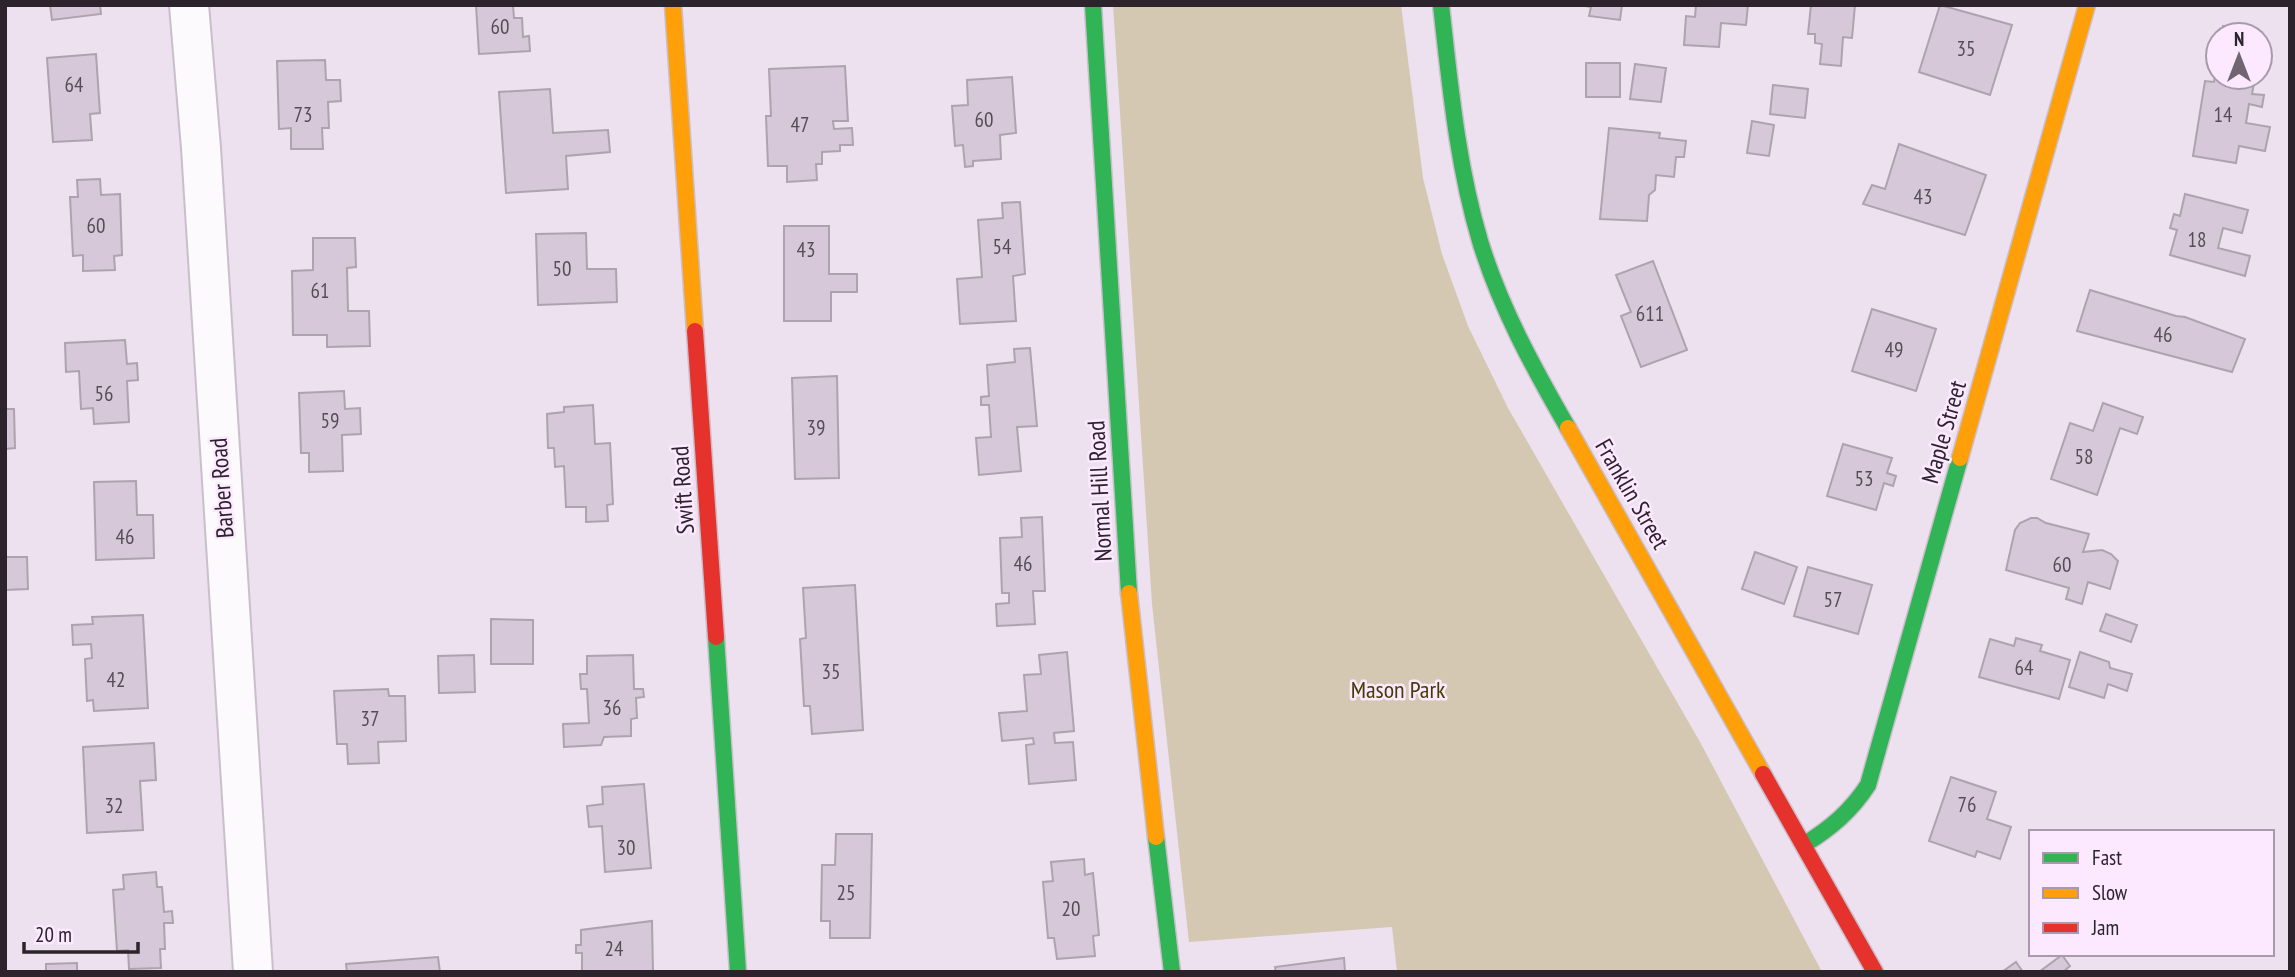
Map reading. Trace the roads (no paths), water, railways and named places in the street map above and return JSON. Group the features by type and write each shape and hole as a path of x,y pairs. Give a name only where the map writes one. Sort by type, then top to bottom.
{"street":[{"name":"Barber Road","path":"190,5 253,972"},
{"name":"Swift Road","path":"673,5 737,972"},
{"name":"Normal Hill Road","path":"1093,5 1129,606 1172,972"},
{"name":"Franklin Street","path":"1441,5 1456,125 1475,224 1493,279 1510,317 1542,382 1875,972"},
{"name":"Maple Street","path":"1805,844 1830,829 1853,810 1868,785 2087,5"}],"park label":[{"name":"Mason Park","path":"1398,690"}]}
